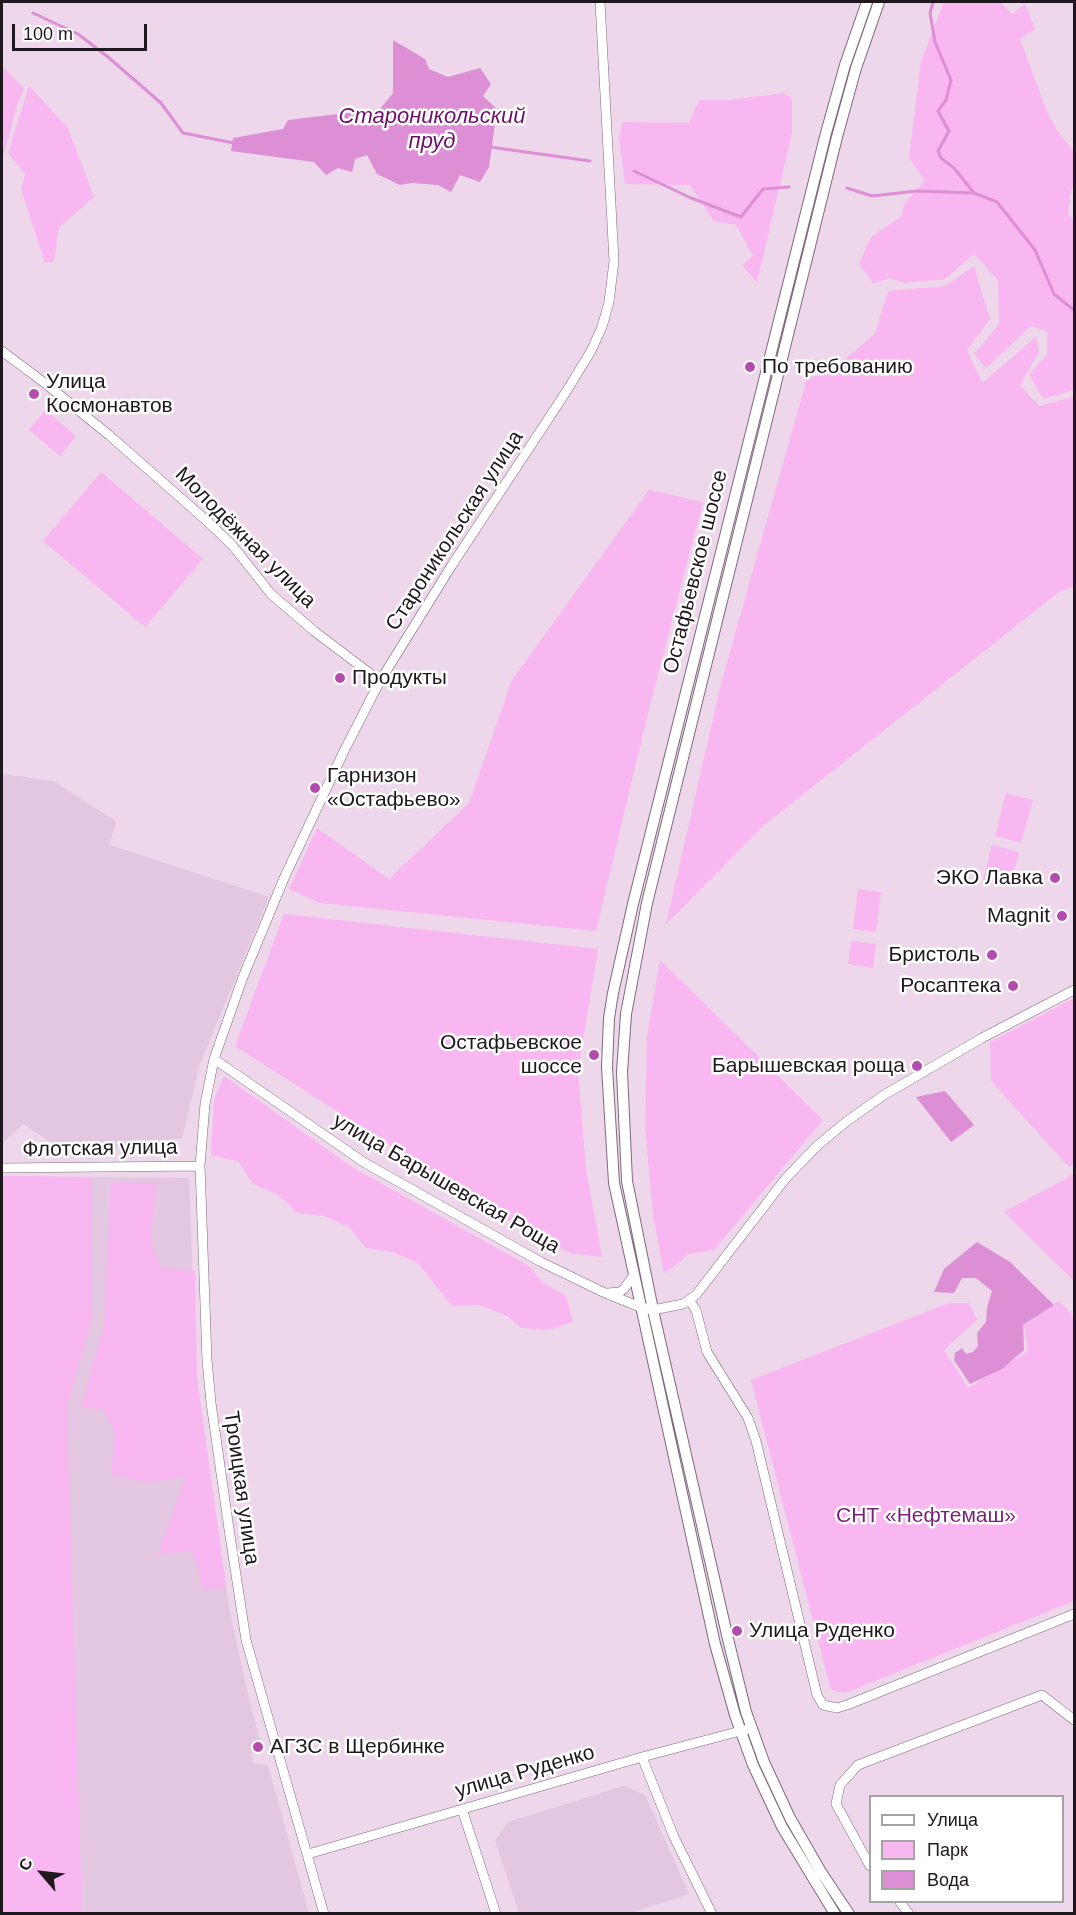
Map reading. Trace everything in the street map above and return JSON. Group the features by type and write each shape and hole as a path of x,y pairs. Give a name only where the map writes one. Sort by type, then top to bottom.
{"main road":[{"name":"Остафьевское шоссе","path":"835,1914 782,1827 753,1765 715,1644 614,1183 607,1068 613,993 636,892 826,133 845,64 867,2"},
{"name":"Остафьевское шоссе","path":"849,1914 821,1872 790,1818 764,1762 752,1728 728,1639 653,1310 627,1181 622,1072 629,995 647,903 837,136 856,68 879,2"}],"street":[{"name":"Староникольская улица","path":"214,1059 243,977 285,876 323,791 380,681 452,565 566,392 591,351 602,327 609,302 614,261 600,2"},
{"name":"Молодёжная улица","path":"2,351 91,420 181,498 232,544 271,594 314,631 380,681"},
{"name":"улица Барышевская Роща","path":"214,1059 364,1163 541,1262 605,1293 653,1310 665,1309 689,1300 701,1289 786,1178 833,1132 884,1095 982,1038 1074,990"},
{"name":"Троицкая улица","path":"214,1059 205,1104 200,1166 209,1382 246,1640 324,1914"},
{"name":"Флотская улица","path":"2,1168 200,1166"},
{"path":"605,1293 620,1292 633,1276"},
{"path":"689,1300 696,1310 707,1352 748,1418 756,1442 817,1695 823,1705 837,1708 847,1705 1074,1614"},
{"path":"869,1864 836,1804 840,1785 858,1765 1042,1695 1074,1719"},
{"name":"улица Руденко","path":"308,1854 642,1757 752,1728"},
{"path":"642,1757 674,1837 712,1914"},
{"path":"462,1809 496,1914"}],"shaded area":[{"path":"2,774 53,781 116,821 110,845 269,897 200,1064 182,1138 111,1148 50,1142 23,1124 2,1144"},
{"path":"2,1176 189,1178 197,1379 229,1608 262,1747 251,1754 254,1763 268,1766 309,1913 2,1914"},
{"path":"624,1786 645,1795 689,1894 630,1913 519,1913 495,1841 508,1822"}],"green space":[{"path":"944,2 1000,2 1012,14 1025,4 1035,29 1020,39 1048,114 1058,132 1074,152 1074,184 1068,214 1074,221 1074,390 1043,399 1029,374 1047,355 1047,331 1031,326 986,368 974,354 999,324 998,280 974,254 945,279 905,283 889,278 874,284 859,264 871,237 902,216 904,204 925,181 909,158 921,61"},
{"path":"2,66 24,89 2,160"},
{"path":"29,86 68,128 94,197 59,227 54,262 45,263 21,189 25,174 8,153"},
{"path":"784,93 792,99 792,133 757,282 742,265 753,256 736,225 714,221 690,185 625,184 619,137 623,122 689,123 699,100 729,100"},
{"path":"974,266 990,319 967,350 982,383 1036,337 1039,352 1020,385 1039,406 1073,397 1074,399 1074,586 1059,592 763,826 666,924 721,684 807,378 827,374 875,334 888,291 945,286"},
{"path":"45,410 76,436 60,456 29,430"},
{"path":"101,472 203,559 145,627 43,541"},
{"path":"649,490 703,502 650,705 596,931 320,903 289,889 317,828 389,879 469,803 512,680"},
{"path":"1006,793 1033,800 1021,843 995,836"},
{"path":"992,845 1019,852 1010,887 983,880"},
{"path":"858,889 881,892 876,932 853,929"},
{"path":"284,914 598,949 578,1071 586,1169 602,1257 570,1253 501,1216 235,1046"},
{"path":"851,941 876,944 873,968 848,964"},
{"path":"660,960 823,1120 714,1250 689,1254 664,1274 653,1215 645,1128 647,1037"},
{"path":"1074,998 1074,1164 1069,1167 991,1081 990,1042"},
{"path":"224,1076 352,1167 529,1266 543,1283 566,1296 573,1322 548,1330 521,1328 507,1316 480,1305 452,1306 418,1263 393,1252 366,1248 349,1227 324,1216 297,1213 278,1195 253,1184 238,1161 211,1156 214,1099"},
{"path":"1074,1174 1074,1281 1004,1212"},
{"path":"2,1176 92,1177 92,1318 67,1406 82,1913 2,1913"},
{"path":"111,1182 156,1183 151,1240 160,1268 195,1271 197,1379 226,1586 204,1591 192,1550 157,1555 186,1476 147,1483 111,1474 115,1433 104,1410 81,1407 104,1326"},
{"name":"СНТ «Нефтемаш»","path":"1059,1301 1074,1317 1074,1601 845,1693 831,1690 751,1380 949,1303 969,1303 977,1320 944,1350 968,1388 1028,1351 1024,1326"}],"water":[{"name":"Староникольский пруд","path":"393,40 425,59 429,69 448,77 480,68 491,84 483,96 497,109 489,167 480,182 460,175 451,192 438,185 412,183 400,185 377,174 367,155 355,159 352,172 338,168 326,175 314,162 231,151 233,138 283,129 288,120 380,109 393,93"},
{"path":"945,1091 974,1125 951,1142 916,1097"},
{"path":"977,1242 1010,1262 1054,1305 1023,1325 1024,1350 1002,1369 970,1384 954,1360 955,1353 962,1348 966,1354 973,1352 978,1346 977,1333 986,1322 992,1291 976,1278 962,1278 954,1293 934,1292 944,1269"}],"waterway":[{"path":"933,2 930,13 935,42 951,80 946,100 938,111 949,131 938,151 941,158 954,168 974,193"},
{"path":"33,13 78,34 108,57 161,103 183,133 234,143"},
{"path":"490,147 590,161"},
{"path":"634,171 691,198 741,217 763,189 789,187"},
{"path":"847,188 872,196 917,191 974,193 997,202 1035,250 1054,294 1074,310"}],"place":[{"name":"По требованию","path":"750,367"},
{"name":"Улица Космонавтов","path":"34,394"},
{"name":"Продукты","path":"340,678"},
{"name":"Гарнизон «Остафьево»","path":"315,788"},
{"name":"ЭКО Лавка","path":"1055,878"},
{"name":"Magnit","path":"1062,916"},
{"name":"Бристоль","path":"992,955"},
{"name":"Росаптека","path":"1013,986"},
{"name":"Остафьевское шоссе","path":"594,1055"},
{"name":"Барышевская роща","path":"917,1066"},
{"name":"Улица Руденко","path":"737,1631"},
{"name":"АГЗС в Щербинке","path":"258,1747"}]}
